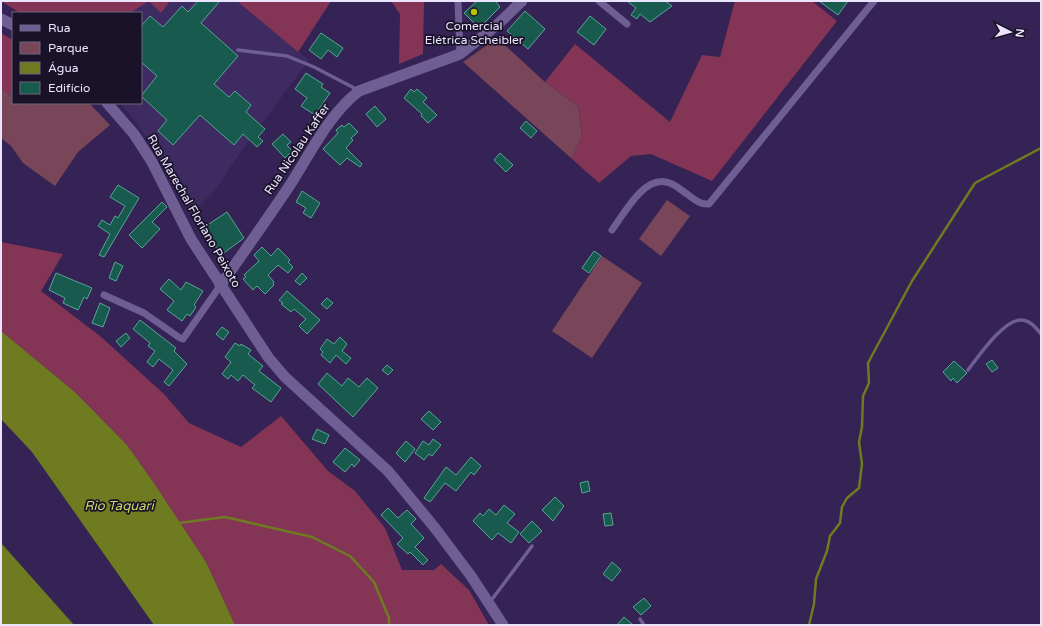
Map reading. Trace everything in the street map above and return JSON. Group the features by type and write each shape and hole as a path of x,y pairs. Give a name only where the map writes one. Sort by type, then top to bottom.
{"main road":[{"name":"Rua Nicolau Kaffer","path":"220,286 287,189 336,112 359,91 460,54 497,25 522,1"},
{"path":"1,19 12,24"},
{"name":"Rua Marechal Floriano Peixoto","path":"108,104 134,134 152,162 191,238 220,286 268,357 285,377 388,472 435,528 503,625"}],"street":[{"path":"458,1 460,54"},
{"path":"599,1 627,24"},
{"path":"612,230 641,191 649,184 657,181 674,185 700,203 709,204 874,1"},
{"name":"Rua Nicolau Kaffer","path":"104,295 144,313 180,338 185,338 220,286"}],"lane":[{"path":"238,50 287,56 314,67 359,91"},
{"path":"968,370 986,346 1012,322 1021,320 1030,322 1041,334"},
{"path":"489,603 532,546"},
{"path":"640,619 644,625"}],"shaded area":[{"path":"1,1 149,1 132,12 18,12"},
{"path":"149,1 161,13 170,1 237,1 309,60 235,160 215,190 192,213 138,124 121,104 142,104 142,12 132,12"},
{"path":"149,1 170,1 161,13"},
{"path":"237,1 331,1 298,52"},
{"path":"391,1 424,1 423,54 399,64 400,14"},
{"path":"735,1 812,1 837,21 712,181 651,154 631,156 599,183 572,159 582,136 578,106 545,82 575,44 670,122 702,55 720,57"},
{"path":"1,33 12,39 12,95 1,89"},
{"path":"1,242 63,254 41,291 100,336 164,394 189,423 241,447 281,416 328,471 355,491 385,528 402,570 434,570 441,564 469,590 489,625 235,625 206,562 127,445 75,392 1,331"}],"green space":[{"path":"497,38 545,82 578,106 582,136 572,159 463,62"},
{"path":"1,89 12,95 12,104 90,104 110,125 78,152 55,186 23,163 11,146 1,138"},
{"path":"667,200 690,216 661,256 639,239"},
{"path":"602,256 642,283 592,358 552,331"}],"water":[{"name":"Rio Taquari","path":"1,331 75,392 127,445 206,562 235,625 154,625 32,452 1,419"},
{"path":"1,540 2,544 74,625 1,625"}],"building":[{"path":"198,1 220,1 201,23 238,56 214,84 229,97 235,91 251,105 246,112 265,129 258,137 263,141 257,147 243,134 234,145 200,115 173,145 158,131 167,120 142,97 142,95 157,76 142,63 142,25 150,16 163,27 182,6 188,12"},
{"path":"477,1 495,1 500,7 479,28 464,13"},
{"path":"627,1 665,1 672,6 650,22 640,14 637,19 631,15 636,8"},
{"path":"819,1 848,1 838,15"},
{"path":"525,11 545,29 528,49 507,31"},
{"path":"590,16 606,29 594,45 577,32"},
{"path":"321,33 343,48 337,57 328,50 321,59 309,50"},
{"path":"306,73 323,84 321,87 330,93 315,115 301,106 307,98 295,89"},
{"path":"411,89 414,92 417,89 427,98 423,102 437,115 428,123 421,116 422,114 404,98"},
{"path":"375,106 386,119 377,127 366,114"},
{"path":"526,121 537,131 531,138 520,128"},
{"path":"349,123 358,132 351,138 353,140 346,148 362,164 360,167 347,158 340,165 323,149 338,133 336,130 342,125 344,127"},
{"path":"283,134 291,142 287,145 292,151 285,158 272,144"},
{"path":"500,153 513,165 506,172 494,160"},
{"path":"118,185 139,198 104,257 99,255 110,234 98,226 102,220 110,225 115,216 118,218 125,206 110,197"},
{"path":"302,191 320,203 311,218 303,213 306,208 296,202"},
{"path":"162,202 167,207 152,222 160,229 142,248 129,235"},
{"path":"227,212 244,238 221,255 203,228"},
{"path":"262,247 271,256 278,248 290,260 288,262 293,267 288,273 278,265 268,275 274,282 274,285 265,294 257,286 253,290 243,279 246,277 244,275 259,261 254,255"},
{"path":"594,251 601,256 589,273 582,268"},
{"path":"115,262 123,266 116,281 109,278"},
{"path":"56,273 92,288 87,299 84,297 78,310 63,303 65,298 49,290"},
{"path":"302,273 307,278 300,285 295,281"},
{"path":"169,279 181,290 186,282 203,291 194,305 196,307 190,316 187,314 182,321 167,310 174,301 160,289"},
{"path":"287,291 320,320 307,334 299,326 306,319 294,309 291,312 281,304 283,303 279,300"},
{"path":"327,298 333,303 327,309 321,304"},
{"path":"100,303 110,308 103,327 92,323"},
{"path":"140,320 176,348 174,351 187,364 169,386 164,382 173,370 159,359 153,367 147,362 155,351 148,346 150,343 133,329"},
{"path":"222,327 229,332 223,340 216,334"},
{"path":"126,333 130,338 121,347 116,341"},
{"path":"340,337 347,344 342,351 351,358 346,364 336,355 330,363 321,355 323,352 320,349 327,339 334,344"},
{"path":"235,343 240,346 241,344 251,350 248,354 263,366 259,371 281,388 271,402 252,388 255,385 243,375 238,381 231,375 228,379 222,374 231,362 225,357"},
{"path":"992,360 998,368 992,372 986,364"},
{"path":"954,361 967,373 957,383 953,378 951,381 943,372"},
{"path":"387,365 393,370 388,375 382,370"},
{"path":"327,373 342,386 348,378 359,387 367,378 378,388 353,417 318,384"},
{"path":"429,411 441,422 433,430 421,419"},
{"path":"317,429 329,435 325,444 312,439"},
{"path":"433,439 441,445 432,456 429,454 424,460 415,453 423,441 429,445"},
{"path":"406,441 415,449 405,462 396,453"},
{"path":"345,448 360,460 354,467 352,464 345,472 333,462"},
{"path":"471,457 481,466 474,475 471,472 456,491 445,483 430,502 424,498 446,467 456,475"},
{"path":"588,481 590,491 582,493 580,483"},
{"path":"555,497 564,506 553,521 542,510"},
{"path":"504,505 515,514 507,523 519,532 511,543 498,533 492,540 473,521 480,513 483,516 489,509 496,515"},
{"path":"388,508 398,518 407,510 416,519 411,524 424,538 415,547 428,560 423,565 410,552 408,554 397,544 403,538 381,515"},
{"path":"611,513 613,525 605,526 603,514"},
{"path":"532,521 542,531 529,543 520,534"},
{"path":"612,562 621,570 612,581 603,574"},
{"path":"644,598 651,606 641,615 633,607"},
{"path":"624,617 633,625 617,625"}],"waterway":[{"path":"809,625 814,604 816,579 827,551 830,536 840,523 842,507 847,498 859,488 862,464 859,442 862,427 863,396 869,383 868,363 912,281 975,183 1041,148"},
{"path":"179,523 225,517 312,537 350,556 374,582 389,618 389,625"}],"place":[{"name":"Comercial Elétrica Scheibler","path":"474,12"}]}
